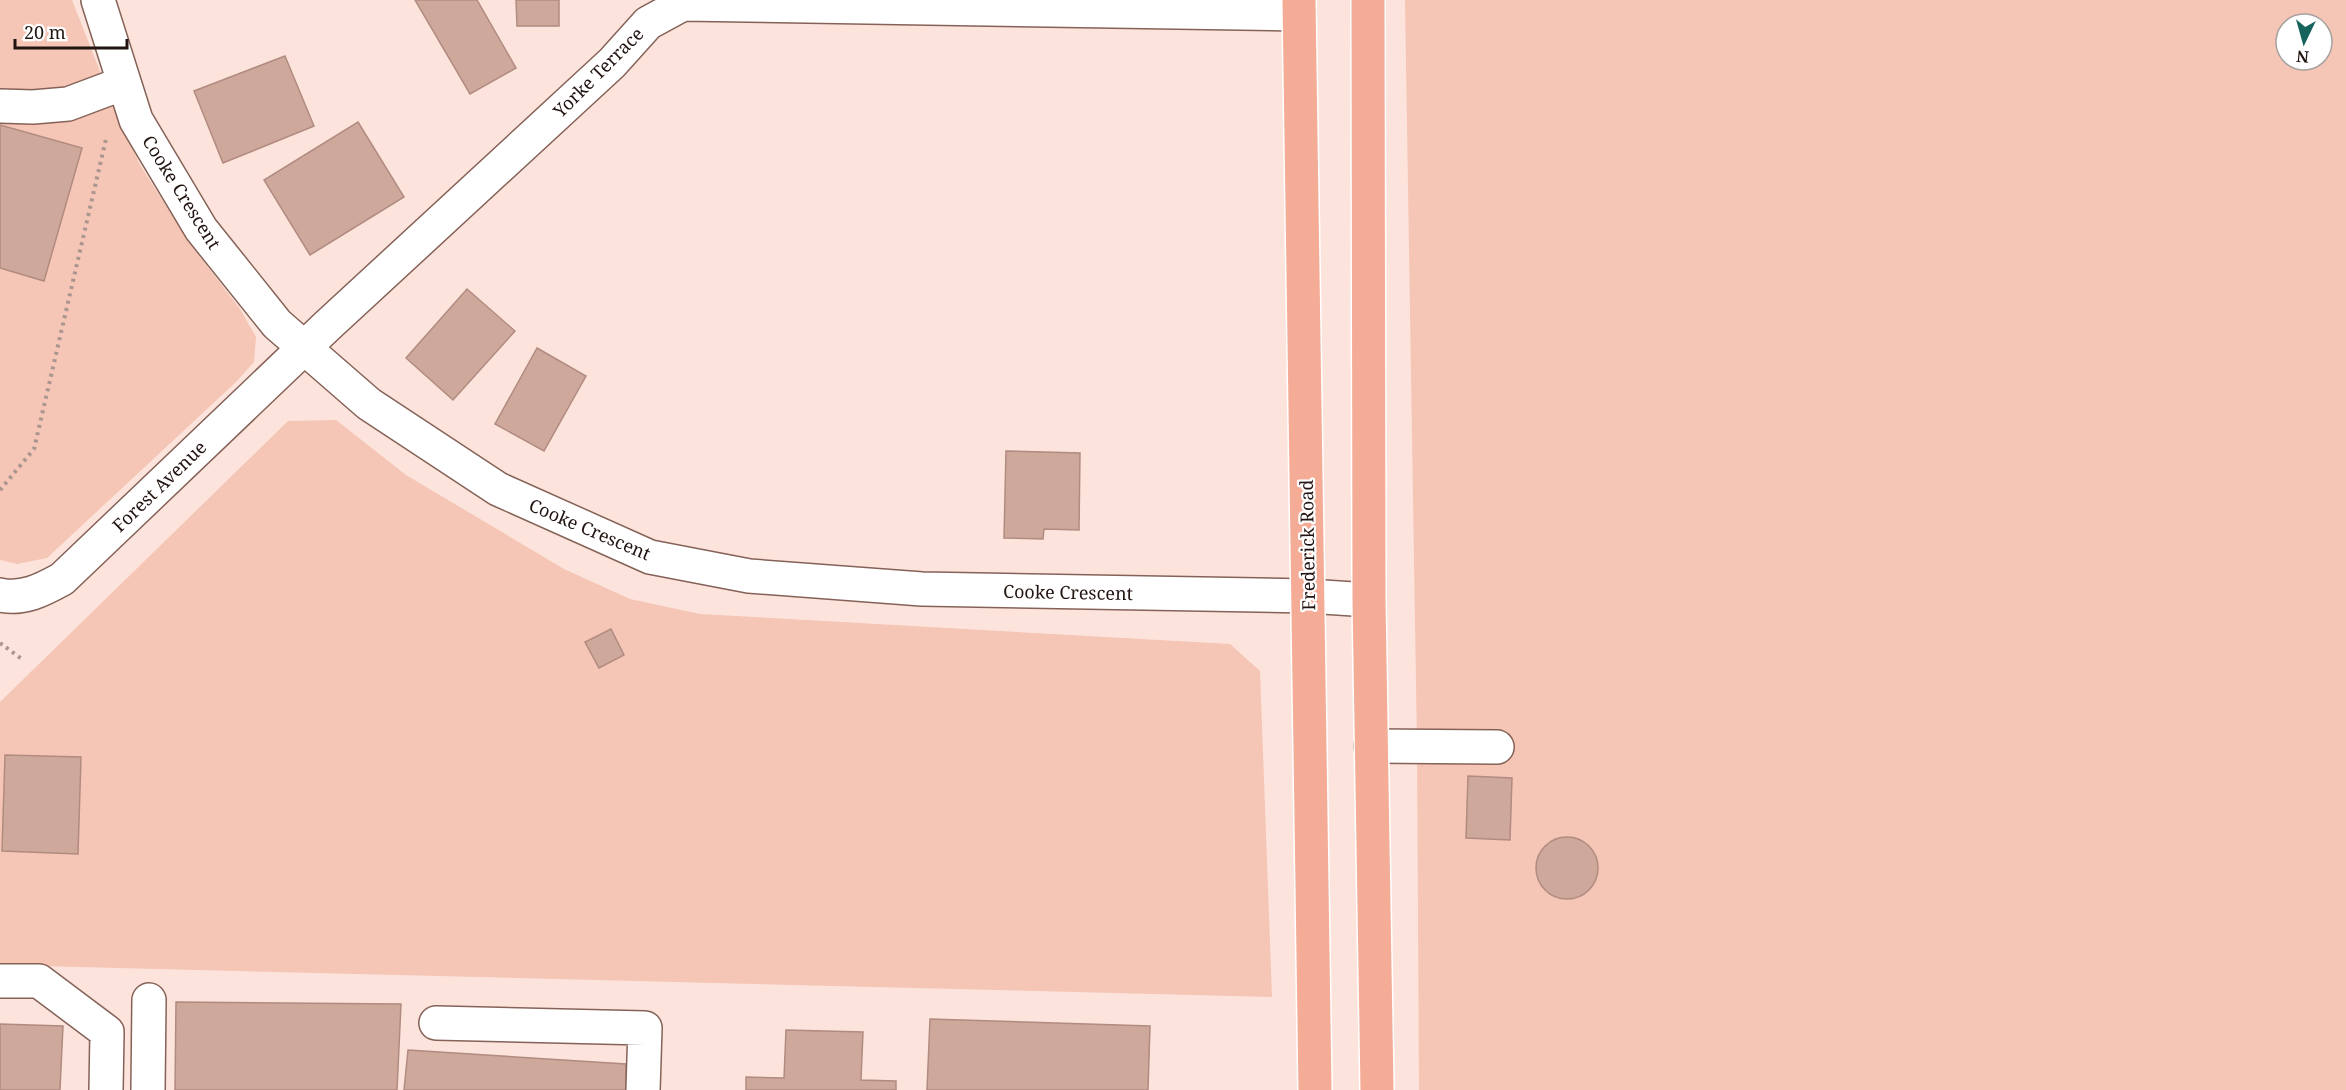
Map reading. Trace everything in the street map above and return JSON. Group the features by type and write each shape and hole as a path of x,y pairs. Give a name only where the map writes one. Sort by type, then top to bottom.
{"main road":[{"path":"1368,0 1369,600 1377,1090"},
{"name":"Frederick Road","path":"1299,7 1315,1090"}],"street":[{"name":"Cooke Crescent","path":"98,0 136,120 201,229 277,324 369,404 498,489 650,557 748,576 922,589 1308,596 1369,600"},
{"name":"Yorke Terrace","path":"304,348 612,63 643,11 683,4 1299,7"},
{"path":"0,105 33,107 68,104 124,83"},
{"name":"Forest Avenue","path":"0,595 12,598 37,592 62,579 304,348"},
{"path":"1371,746 1497,747"},
{"path":"0,981 39,981 107,1032 106,1090"},
{"path":"148,1090 149,1000"},
{"path":"436,1023 645,1028 643,1090"}],"path":[{"path":"0,490 34,448 108,127"},
{"path":"0,643 23,660"}],"shaded area":[{"path":"0,0 72,0 116,112 140,165 191,245 240,309 256,337 254,362 236,382 47,558 17,564 0,560"},
{"path":"1405,0 2346,0 2346,1090 1419,1090 1417,746"},
{"path":"336,420 406,475 564,569 630,599 700,614 1230,644 1260,671 1272,997 0,965 0,702 288,421"}],"building":[{"path":"415,0 477,0 516,68 470,94"},
{"path":"516,0 559,0 559,26 517,26"},
{"path":"285,56 314,126 223,163 194,91"},
{"path":"358,122 404,197 310,255 264,180"},
{"path":"0,125 82,148 44,281 0,268"},
{"path":"467,289 515,331 453,400 406,358"},
{"path":"537,348 586,376 544,451 495,424"},
{"path":"1006,451 1080,453 1079,530 1044,529 1043,539 1004,538"},
{"path":"611,629 624,655 599,668 585,642"},
{"path":"5,755 81,757 78,854 2,851"},
{"path":"1468,776 1512,778 1510,840 1466,838"},
{"path":"1567,837 1579,839 1589,846 1596,856 1598,868 1596,880 1589,890 1579,897 1567,899 1555,897 1545,890 1538,880 1536,868 1538,856 1545,846 1555,839"},
{"path":"176,1002 401,1004 397,1090 175,1090"},
{"path":"930,1019 1150,1026 1148,1090 927,1090"},
{"path":"0,1024 63,1026 60,1090 0,1090"},
{"path":"786,1030 863,1032 861,1080 896,1081 896,1090 746,1090 746,1077 784,1078"},
{"path":"408,1050 626,1064 626,1090 404,1090"}]}
